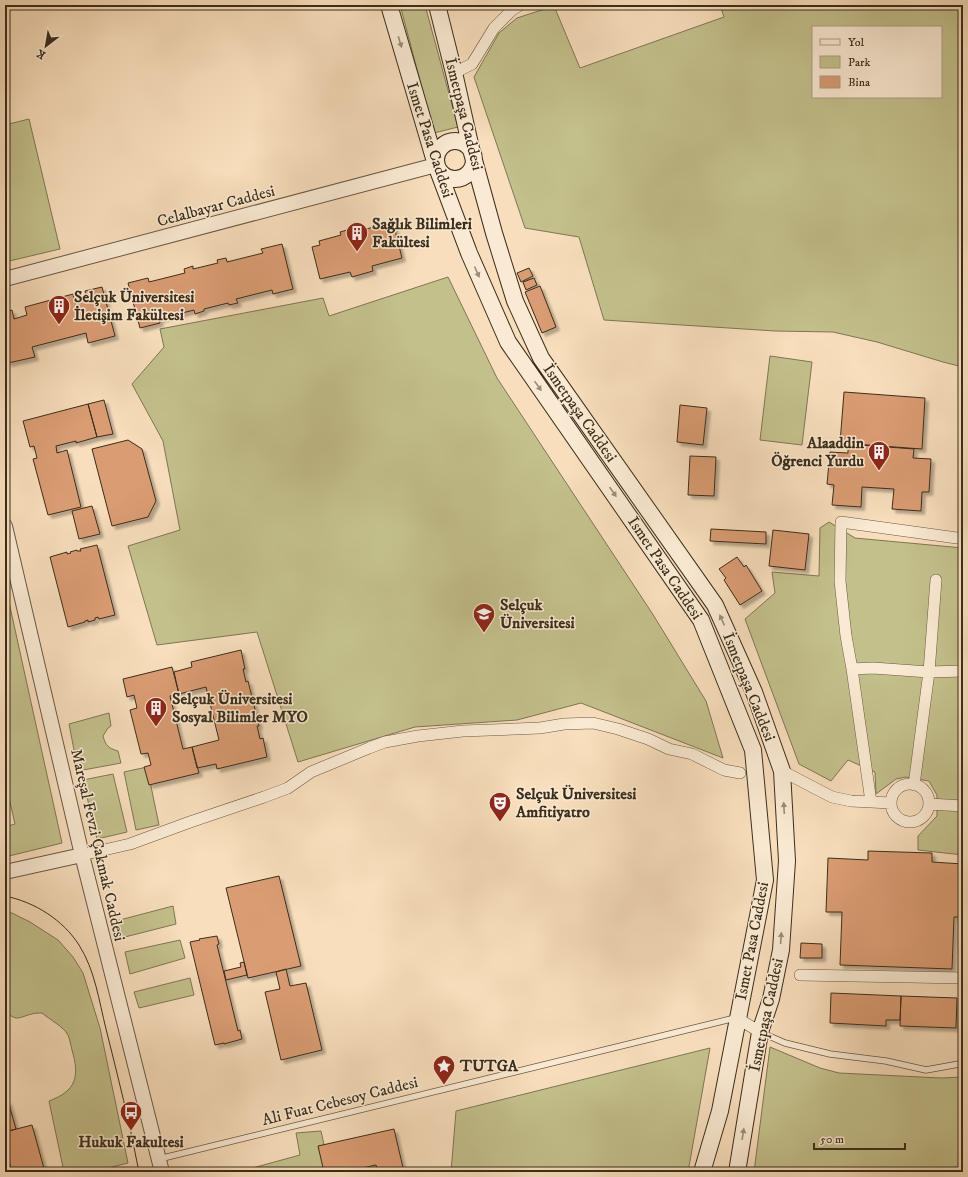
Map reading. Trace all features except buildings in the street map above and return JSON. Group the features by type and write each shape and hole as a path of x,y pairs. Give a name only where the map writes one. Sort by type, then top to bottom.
{"main road":[{"name":"Ismet Pasa Caddesi","path":"389,5 436,165 469,253 508,342 702,620 753,750 766,880 737,1018 720,1111 702,1172"},
{"name":"İsmetpaşa Caddesi","path":"437,5 472,153 515,301 541,358 715,605 754,692 782,771 787,861 780,950 771,999 760,1032 737,1172"},
{"path":"452,142 464,144 472,153 474,159 473,165 466,176 461,178 448,178 439,171 436,165 437,153 446,144 452,142"}],"street":[{"path":"503,5 503,19"},
{"path":"454,73 472,64 494,28 512,10 520,5"},
{"name":"Celalbayar Caddesi","path":"5,279 436,165"},
{"path":"871,802 846,636 840,581 841,522 957,538"},
{"name":"Mareşal Fevzi Çakmak Caddesi","path":"5,526 82,855 160,1165"},
{"path":"914,785 930,672 936,580"},
{"path":"852,669 873,668 930,672 963,672"},
{"path":"5,872 130,844 288,788 311,772 385,742 418,736 463,730 540,728 564,724 592,723 618,729 648,739 669,749 692,754 724,770 740,773"},
{"path":"782,771 832,797 891,803"},
{"path":"914,785 921,788 926,793 929,804 926,815 921,820 915,822 900,820 892,810 891,803 893,794 897,789 903,786 914,785"},
{"path":"929,804 963,806"},
{"path":"800,975 963,978"},
{"path":"737,1018 760,1032"}],"lane":[{"name":"Ali Fuat Cebesoy Caddesi","path":"160,1165 737,1018"},
{"path":"760,1032 785,1044 830,1054 886,1061 926,1070 959,1064 963,1065"}],"green space":[{"path":"400,5 425,5 458,127 434,133"},
{"path":"720,5 963,5 963,367 877,342 833,332 775,331 604,320 579,237 525,228 474,77 499,33 517,18 554,6 580,68 724,17"},
{"path":"29,119 60,249 5,262 5,125"},
{"path":"448,277 497,378 652,613 706,701 723,758 581,703 517,720 415,727 298,762 257,632 157,645 128,546 180,530 163,441 132,384 164,347 160,329 323,298 329,316"},
{"path":"770,356 812,362 802,445 760,440"},
{"path":"829,522 855,538 963,548 963,855 918,850 918,836 937,816 937,795 929,781 906,777 896,779 876,794 875,772 848,760 831,781 799,764 745,619 775,593 772,572 819,576 820,528"},
{"path":"5,584 62,843 5,857 5,827 15,824 5,780"},
{"path":"109,713 111,726 103,736 108,746 118,751 121,763 78,771 69,724"},
{"path":"147,767 159,825 136,830 124,772"},
{"path":"113,774 127,832 97,839 83,780"},
{"path":"173,906 176,924 121,938 116,921"},
{"path":"5,913 12,913 30,922 58,940 73,957 83,973 100,1028 128,1163 92,1172 64,1172 49,1101 65,1093 70,1088 74,1082 76,1068 68,1035 60,1026 42,1013 15,1018 5,1010"},
{"path":"180,940 185,958 130,974 125,952"},
{"path":"190,978 194,995 139,1008 134,992"},
{"path":"770,1047 820,1068 839,1073 941,1078 963,1077 963,1172 754,1172"},
{"path":"710,1048 688,1172 451,1172 456,1111"},
{"path":"321,1131 330,1172 238,1172 300,1155 296,1133"}],"tram line":[{"path":"5,896 27,903 47,913 56,920 65,928 79,945 89,965 99,997 128,1118 139,1172"}],"place":[{"name":"Sağlık Bilimleri Fakültesi","path":"357,252"},
{"name":"Selçuk Üniversitesi İletişim Fakültesi","path":"59,326"},
{"name":"Alaaddin Öğrenci Yurdu","path":"879,472"},
{"name":"Selçuk Üniversitesi","path":"484,634"},
{"name":"Selçuk Üniversitesi Sosyal Bilimler MYO","path":"156,728"},
{"name":"Selçuk Üniversitesi Amfitiyatro","path":"500,822"},
{"name":"TUTGA","path":"444,1086"},
{"name":"Hukuk Fakultesi","path":"131,1132"}]}
